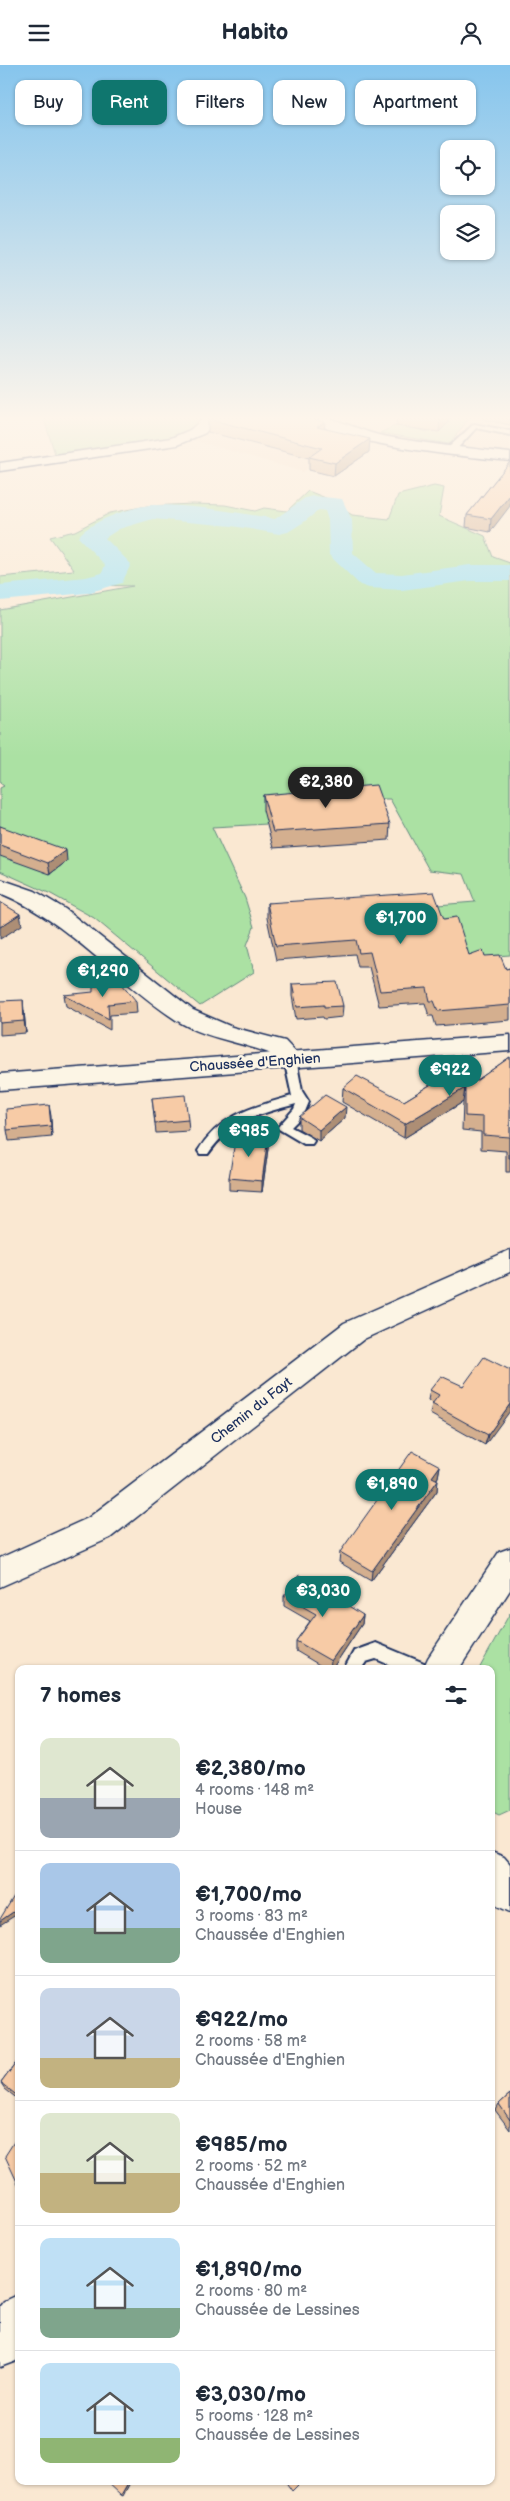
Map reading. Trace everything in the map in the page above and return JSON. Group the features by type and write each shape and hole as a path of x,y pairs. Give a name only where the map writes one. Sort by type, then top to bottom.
{"street":[{"path":"0,885 58,914 185,1015 226,1034 252,1039 277,1047 290,1059"},
{"name":"Chaussée d'Enghien","path":"0,1082 510,1043"},
{"name":"Chemin du Fayt","path":"0,1573 99,1528 354,1331 510,1259"},
{"path":"443,1665 510,1562"},
{"path":"0,2345 15,2322"}],"lane":[{"path":"290,1059 296,1092 303,1102 300,1111 282,1128 308,1141"},
{"path":"204,1151 213,1136 232,1119 245,1113 300,1099"},
{"path":"354,1665 360,1656 376,1651 409,1665"}],"green space":[{"path":"470,530 485,536 493,557 510,563 510,955 468,958 445,931 437,905 475,902 464,874 429,870 390,799 376,799 268,824 212,827 245,898 254,927 247,945 254,972 200,1006 94,918 51,894 0,871 0,788 4,786 0,783 0,610 133,586 87,585 0,593 0,577 74,570 50,537 75,531"},
{"path":"510,1613 510,1810 499,1815 495,1813 495,1665 481,1665"}],"building":[{"path":"376,785 390,824 273,832 263,795"},
{"path":"0,826 66,850 48,863 0,845"},
{"path":"434,892 444,919 457,917 469,955 483,950 485,956 500,955 506,969 510,968 510,1005 438,1011 434,1001 430,1001 427,988 380,991 370,952 359,953 356,940 276,946 267,903"},
{"path":"0,902 20,914 0,927"},
{"path":"337,982 343,1006 297,1007 292,984"},
{"path":"122,984 136,1001 108,1004 109,1019 64,995 93,992 93,986"},
{"path":"23,1000 24,1021 0,1023 0,1001"},
{"path":"437,1057 476,1081 510,1057 510,1158 509,1137 483,1135 483,1117 465,1116 465,1088 405,1124 343,1088 357,1076 404,1101 443,1077"},
{"path":"185,1095 188,1120 155,1123 152,1098"},
{"path":"325,1095 346,1107 319,1130 299,1117"},
{"path":"49,1105 51,1126 7,1130 6,1109"},
{"path":"238,1135 268,1137 262,1181 229,1178 235,1141 238,1141"},
{"path":"484,1357 510,1370 510,1404 488,1435 432,1404 439,1395 430,1390 441,1376 463,1386"},
{"path":"412,1451 440,1466 432,1477 438,1480 372,1571 340,1552"},
{"path":"299,1575 363,1615 331,1661 296,1641 316,1614 284,1596"},
{"path":"15,1895 15,1911 0,1921"},
{"path":"15,2064 15,2094 1,2083"},
{"path":"510,2094 510,2120 499,2104"},
{"path":"15,2140 15,2177 5,2156"},
{"path":"110,2485 127,2485 121,2495"},
{"path":"288,2485 298,2485 292,2491"}],"waterway":[{"path":"0,593 87,585 113,578 118,564 90,537 101,530"},
{"path":"340,530 341,555 369,580 402,582 470,573 510,573"}]}
